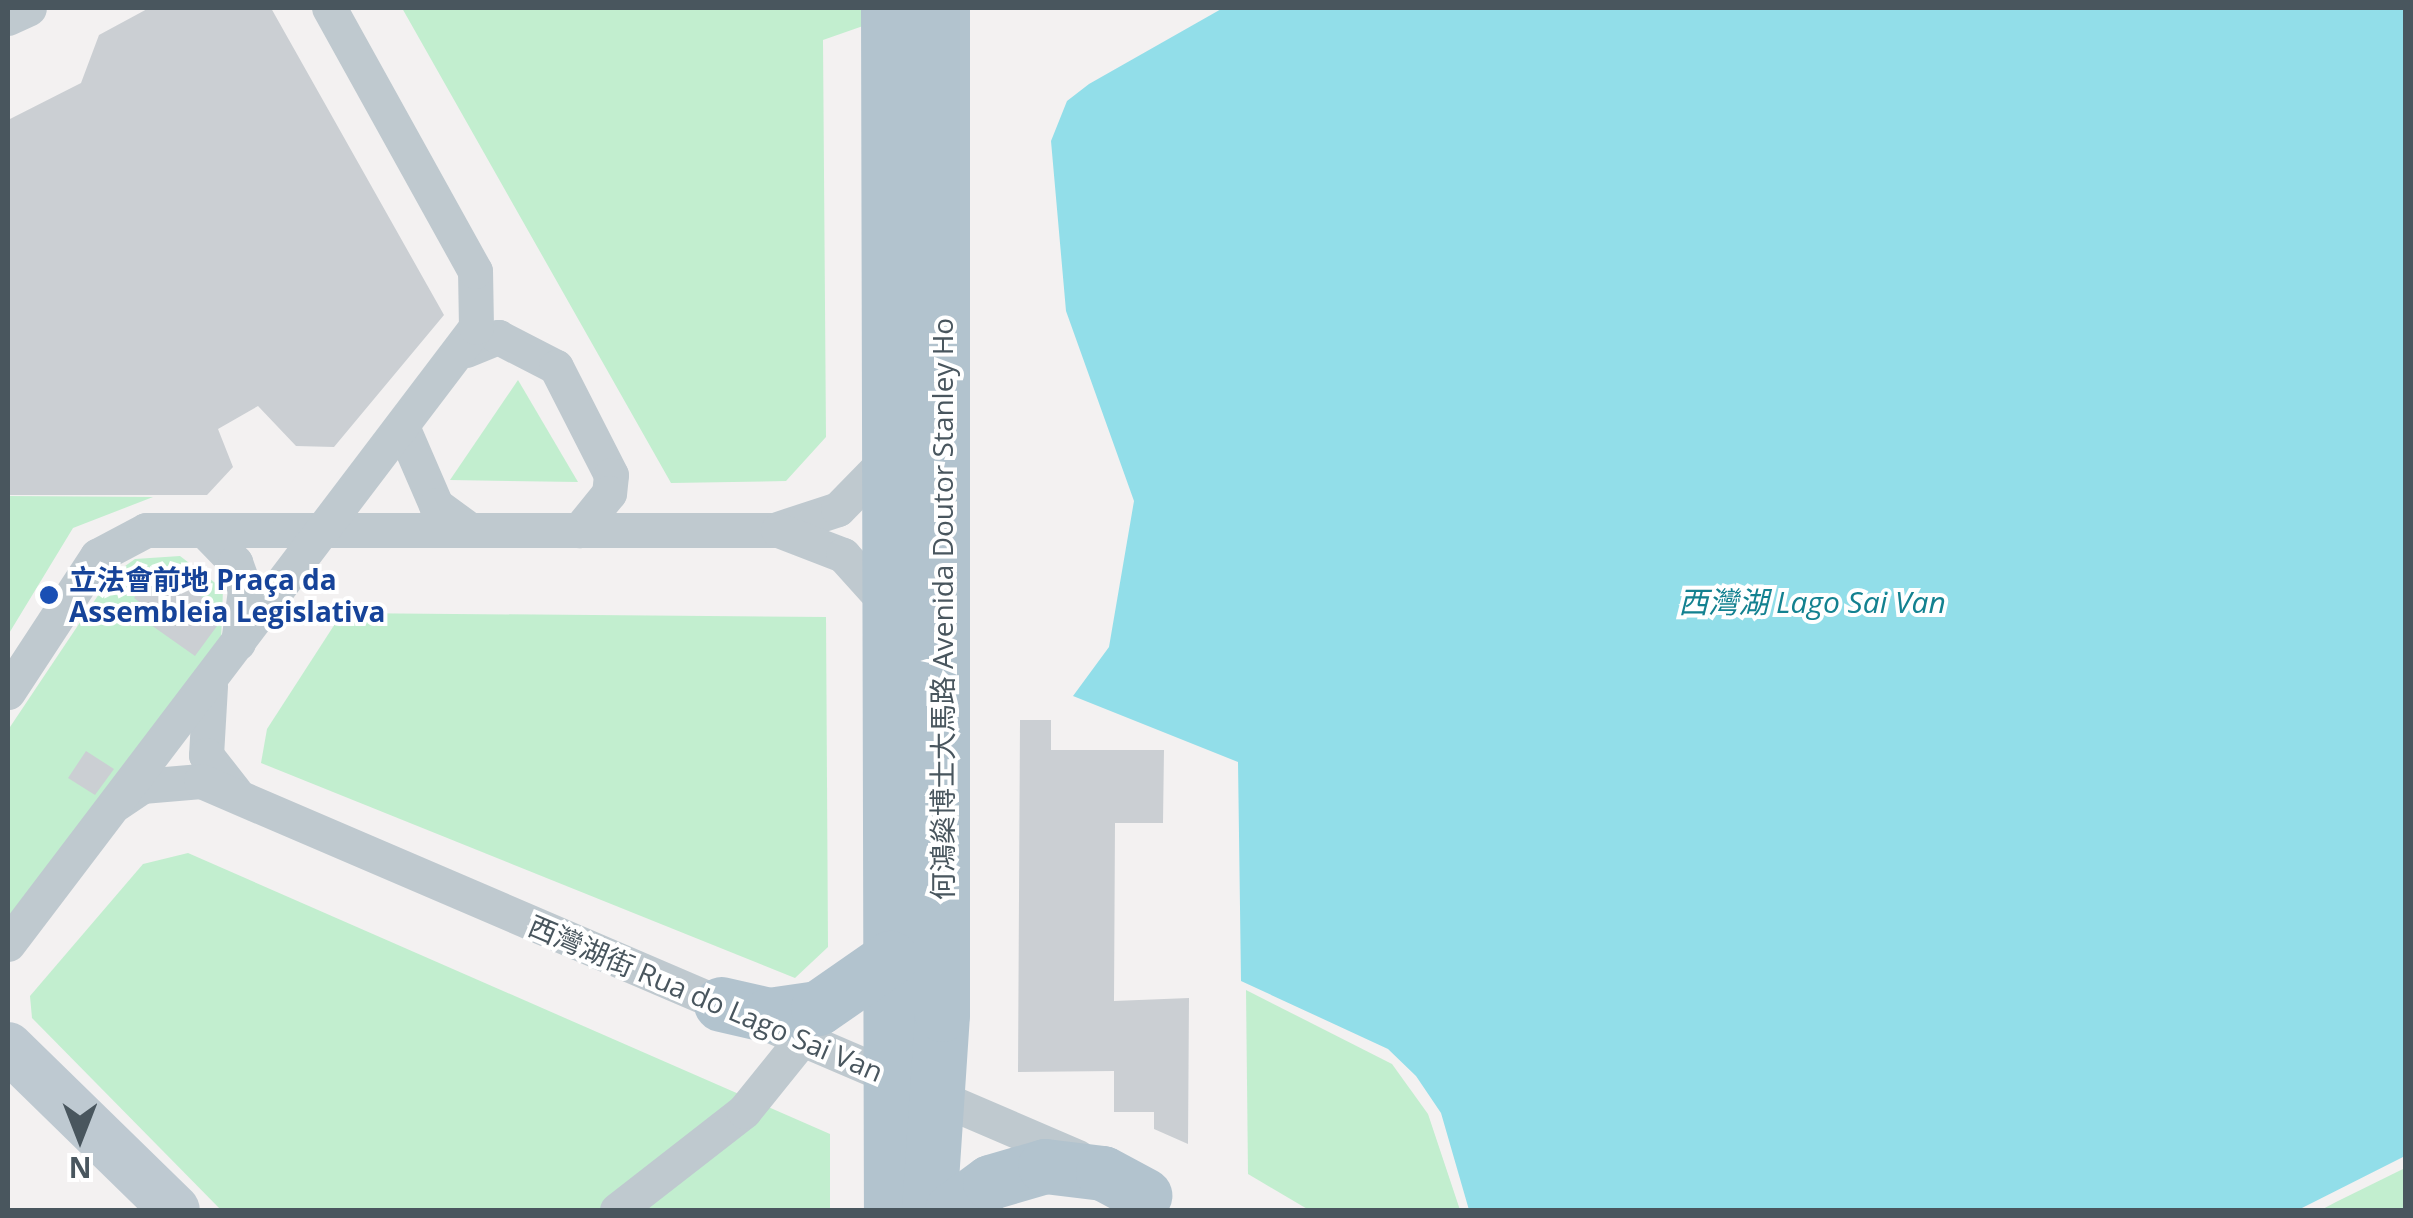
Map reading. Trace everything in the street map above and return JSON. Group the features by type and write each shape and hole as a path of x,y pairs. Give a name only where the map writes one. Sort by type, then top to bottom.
{"main road":[{"name":"何鴻燊博士大馬路 Avenida Doutor Stanley Ho","path":"888,8 890,958 913,1086 928,1210"},
{"name":"何鴻燊博士大馬路 Avenida Doutor Stanley Ho","path":"891,1210 913,1086 942,8"},
{"path":"722,1004 769,1015 818,1008 890,958"},
{"path":"952,1210 990,1182 1046,1166 1103,1173 1152,1203"}],"street":[{"path":"8,18 29,8"},
{"path":"8,944 466,350 482,300 476,271 329,8"},
{"path":"466,350 498,337 556,367 611,474 609,494 580,530"},
{"path":"404,430 436,505 470,530"},
{"path":"766,530 838,509 889,457"},
{"path":"204,530 236,562 245,590 229,657"},
{"path":"8,692 20,664 97,556 119,538 204,530 766,530 833,548 889,606"},
{"name":"西灣湖街 Rua do Lago Sai Van","path":"229,657 206,692 206,752 243,799"},
{"name":"西灣湖街 Rua do Lago Sai Van","path":"117,802 171,779 243,799 913,1086 1152,1203"},
{"path":"618,1210 744,1110 804,1038"},
{"path":"12,1055 175,1210"}],"green space":[{"path":"402,8 883,8 883,19 823,40 826,437 786,481 671,483"},
{"path":"518,380 578,482 450,480"},
{"path":"8,496 153,497 73,528 8,635"},
{"name":"立法會前地 Praça da Assembleia Legislativa","path":"180,556 223,589 221,643 8,917 8,730 111,576 135,559"},
{"path":"342,613 826,617 828,947 795,978 261,763 267,729"},
{"path":"188,853 830,1134 830,1210 221,1210 32,1018 30,996 143,864"},
{"path":"1246,990 1392,1064 1428,1114 1460,1210 1309,1210 1248,1174"},
{"path":"2405,1168 2405,1210 2321,1210 2336,1202"}],"water":[{"name":"西灣湖 Lago Sai Van","path":"1223,8 2405,8 2405,1156 2298,1210 1469,1210 1441,1113 1416,1076 1388,1049 1241,981 1238,762 1073,696 1109,647 1134,501 1066,311 1051,141 1067,101 1089,84"}],"building":[{"path":"149,8 271,8 444,315 334,447 296,446 258,406 218,429 233,467 207,495 8,495 8,120 81,83 99,35"},
{"path":"157,565 212,604 203,616 217,626 195,656 151,625 158,616 134,598"},
{"path":"1020,720 1051,720 1051,750 1164,750 1163,823 1115,823 1114,1001 1189,998 1188,1144 1154,1129 1154,1112 1114,1112 1114,1071 1018,1072"},
{"path":"86,751 114,769 95,795 68,778"}],"place":[{"name":"立法會前地 Praça da Assembleia Legislativa","path":"49,595"}]}
